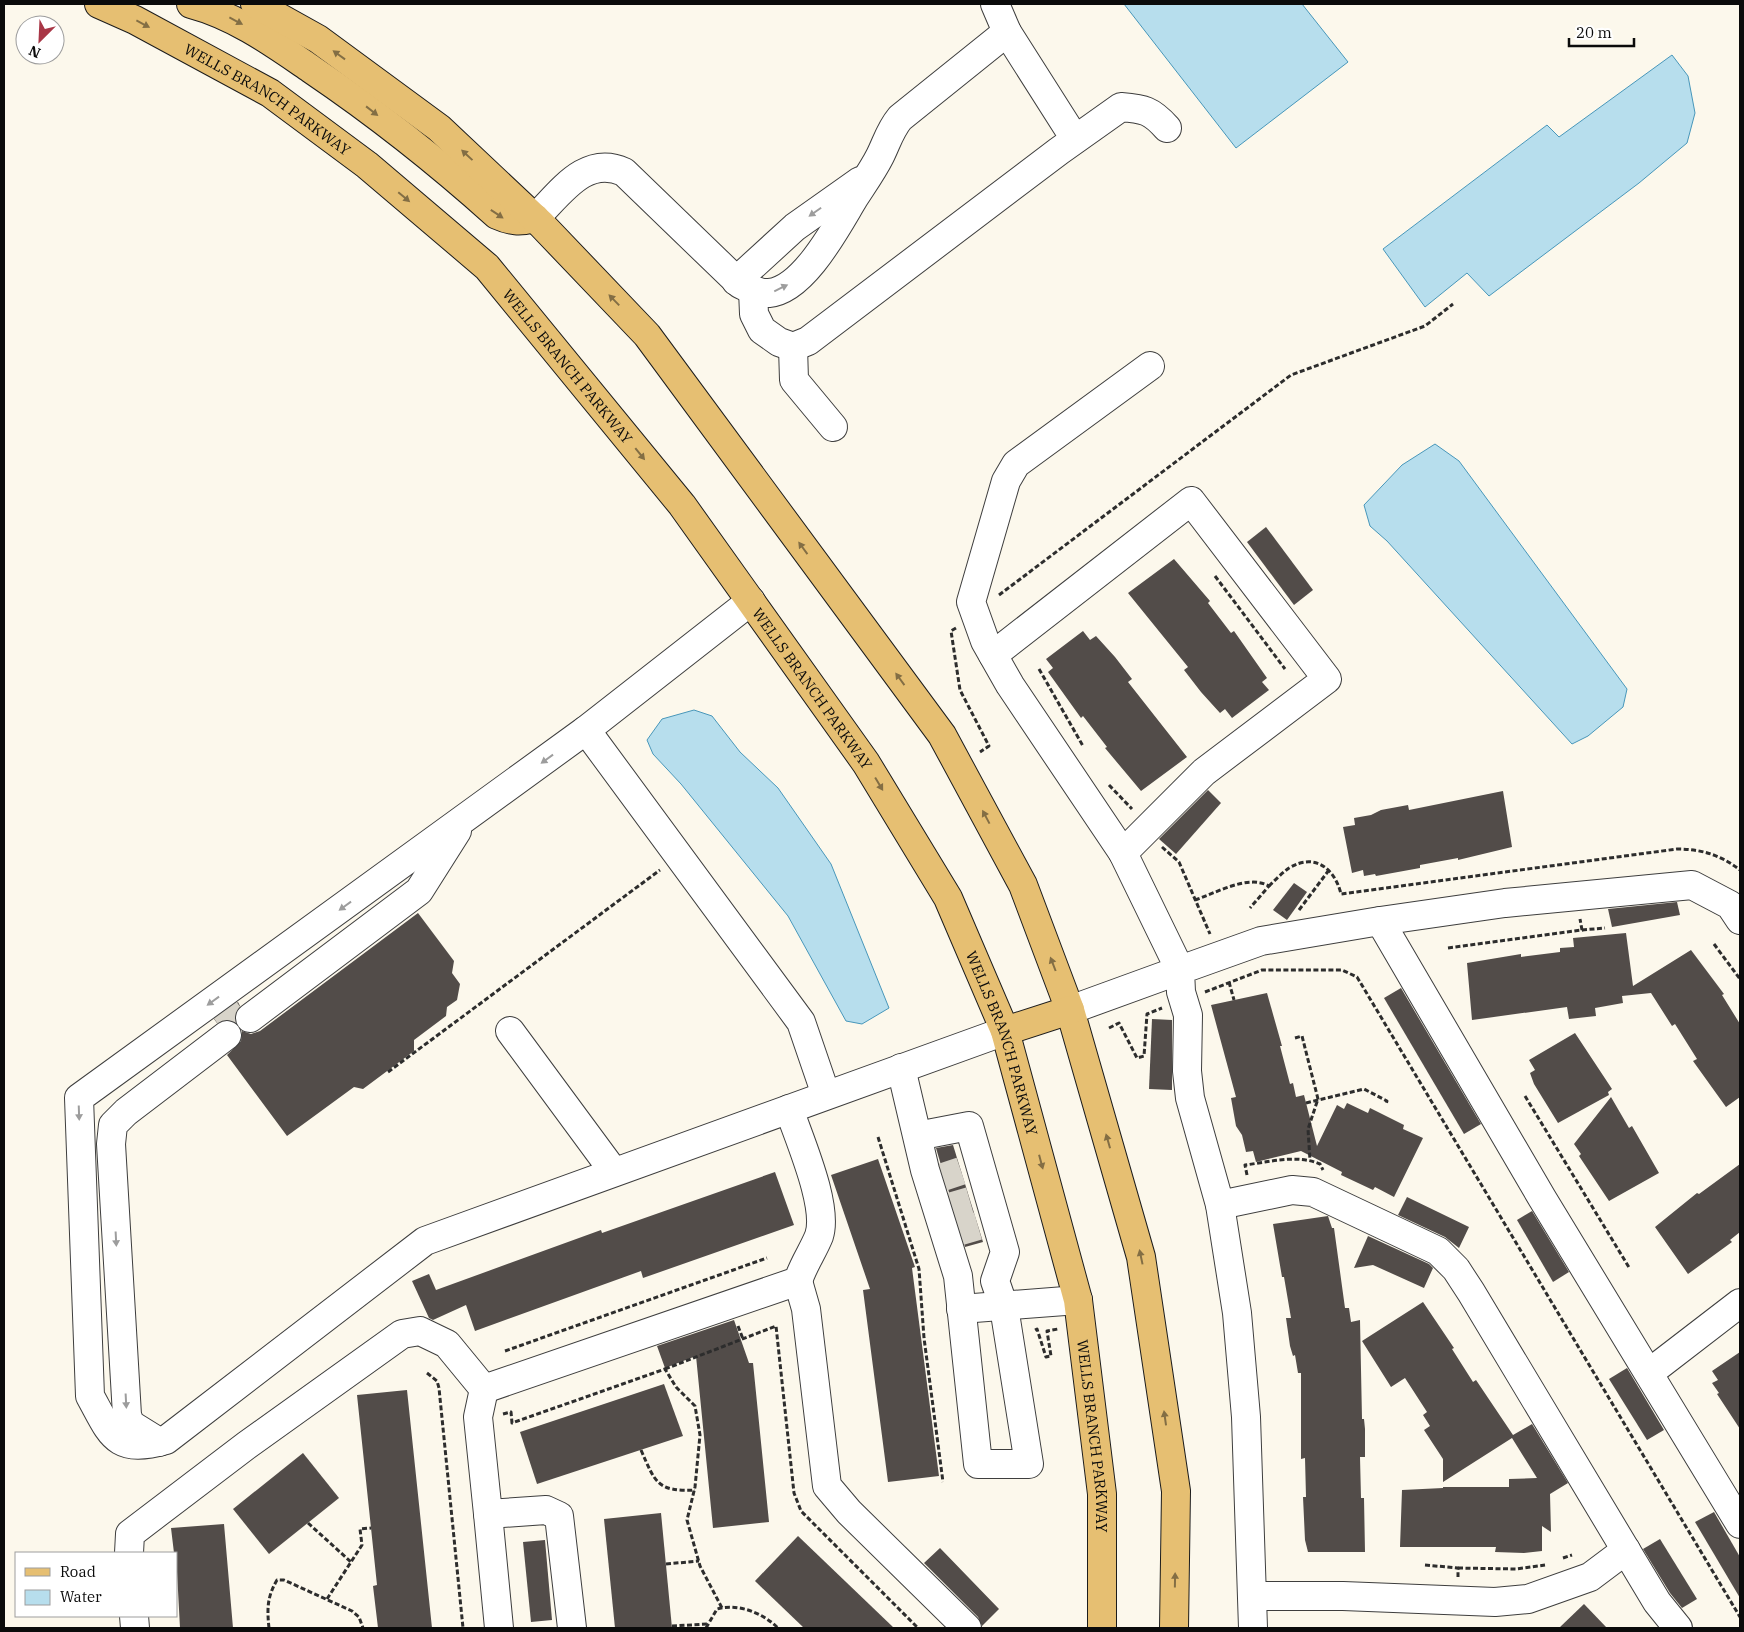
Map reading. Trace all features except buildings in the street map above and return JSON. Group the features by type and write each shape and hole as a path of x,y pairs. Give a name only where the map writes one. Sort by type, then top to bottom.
{"main road":[{"name":"WELLS BRANCH PARKWAY","path":"99,4 135,20 270,93 367,165 487,267 682,506 866,763 948,898 1005,1031 1078,1300 1102,1494 1102,1628"},
{"path":"191,4 216,11 239,22 274,43 370,108 497,215 507,220 522,221 535,218"},
{"path":"255,4 318,39 439,128 535,218 647,335 942,735 1023,885 1070,1010 1141,1257 1176,1491 1174,1628"},
{"path":"1005,1031 1070,1010"},
{"path":"1102,1494 1121,1628"}],"lane":[{"path":"995,4 1007,32 1075,139"},
{"path":"535,218 575,177 592,168 614,167 624,172 745,285 770,293 783,289 798,278 820,254 880,156 891,129 900,118 1007,32"},
{"path":"745,285 754,314 762,330 779,342 794,346 808,341 1075,139 1121,107 1139,108 1154,114 1167,128"},
{"path":"745,285 795,227 869,174"},
{"path":"794,346 794,380 833,427"},
{"path":"1150,366 1016,464 1006,481 971,602 986,641 1010,686 1123,853 1180,970 1181,992 1188,1016 1187,1071 1190,1098 1220,1205 1237,1313 1246,1417 1253,1628"},
{"path":"993,655 1191,501 1327,679 1204,772 1123,853"},
{"path":"751,601 586,730 463,821 79,1098 90,1396 112,1436 126,1444 141,1446 166,1440 425,1241 1005,1031"},
{"path":"586,730 801,1022 826,1096"},
{"path":"246,1013 410,880 439,861 463,821"},
{"path":"1070,1010 1260,941 1380,921 1505,904 1692,884 1730,905 1740,920"},
{"path":"1380,921 1542,1198 1740,1524"},
{"path":"159,1442 130,1424 127,1415 111,1144 113,1125 222,1030"},
{"path":"510,1032 614,1172"},
{"path":"902,1068 917,1136 952,1174 965,1216 958,1276 978,1464 1029,1464 1004,1307 996,1281 1005,1252 965,1216 952,1174 969,1126 917,1136"},
{"path":"789,1109 820,1202 819,1234 804,1263 798,1281 806,1309 827,1486 849,1512 967,1628"},
{"path":"1220,1205 1292,1190 1313,1192 1438,1251 1456,1269 1471,1292 1657,1602 1678,1628"},
{"path":"484,1389 798,1281"},
{"path":"961,1309 1078,1300"},
{"path":"1650,1373 1740,1304"},
{"path":"129,1552 130,1534 247,1445 402,1334 420,1332 447,1344 484,1389"},
{"path":"484,1389 478,1417 499,1628"},
{"path":"488,1514 546,1510 559,1516 572,1628"},
{"path":"1253,1596 1343,1596 1495,1602 1528,1599 1590,1577 1626,1550"}],"path":[{"path":"1214,575 1284,669"},
{"path":"1039,669 1086,752"},
{"path":"1107,783 1133,810"},
{"path":"1158,844 1179,862 1212,940"},
{"path":"1250,908 1269,886 1288,869 1299,863 1314,862 1325,866 1338,880 1341,894 1677,849 1705,852 1720,857 1740,870"},
{"path":"388,1072 520,976 663,866"},
{"path":"1297,913 1329,870"},
{"path":"1195,900 1250,881 1261,882 1269,886"},
{"path":"1578,911 1582,930"},
{"path":"1448,948 1605,928"},
{"path":"1714,944 1740,979"},
{"path":"1202,993 1262,970 1342,970 1357,977 1740,1617"},
{"path":"1230,983 1234,1000"},
{"path":"1109,1028 1119,1023 1137,1058 1144,1056 1147,1014 1166,1006"},
{"path":"1295,1038 1302,1036 1318,1099 1308,1129 1310,1160"},
{"path":"1306,1103 1364,1089 1387,1101 1386,1104"},
{"path":"1525,1096 1630,1269"},
{"path":"878,1137 919,1269 923,1328 943,1482"},
{"path":"505,1351 767,1258"},
{"path":"737,1324 743,1339"},
{"path":"495,1416 511,1412 512,1423 665,1369 776,1326 794,1493 801,1511 918,1628"},
{"path":"1030,1331 1037,1329 1046,1358 1051,1356 1047,1331 1058,1329"},
{"path":"665,1369 676,1387 695,1406 700,1435 695,1490 687,1520 699,1561 722,1608"},
{"path":"427,1372 437,1381 440,1395 463,1628"},
{"path":"641,1450 653,1478 662,1486 674,1491 695,1490"},
{"path":"308,1523 351,1562"},
{"path":"327,1599 362,1545 360,1529 370,1528"},
{"path":"1557,1560 1572,1555"},
{"path":"666,1564 699,1561"},
{"path":"1425,1566 1516,1569 1550,1563"},
{"path":"1458,1568 1458,1583"},
{"path":"269,1628 267,1607 270,1592 277,1580 284,1580 352,1611 360,1617 362,1628"},
{"path":"706,1628 717,1609 738,1606 766,1619 778,1628"},
{"path":"672,1626 708,1624"}],"water":[{"path":"1124,4 1302,4 1348,62 1236,148"},
{"path":"1672,55 1688,76 1695,113 1687,143 1639,183 1489,296 1467,273 1425,307 1383,249 1547,125 1559,137"},
{"path":"1435,444 1459,461 1627,689 1623,707 1588,736 1572,744 1387,541 1370,526 1364,505 1402,465"},
{"path":"694,710 712,716 740,752 778,788 831,864 889,1008 862,1024 846,1021 788,916 681,784 653,754 647,740 662,719"}],"tunnel":[{"path":"218,1024 241,1007"},
{"path":"937,1179 961,1171"},
{"path":"946,1208 970,1201"},
{"path":"954,1233 978,1226"}]}
